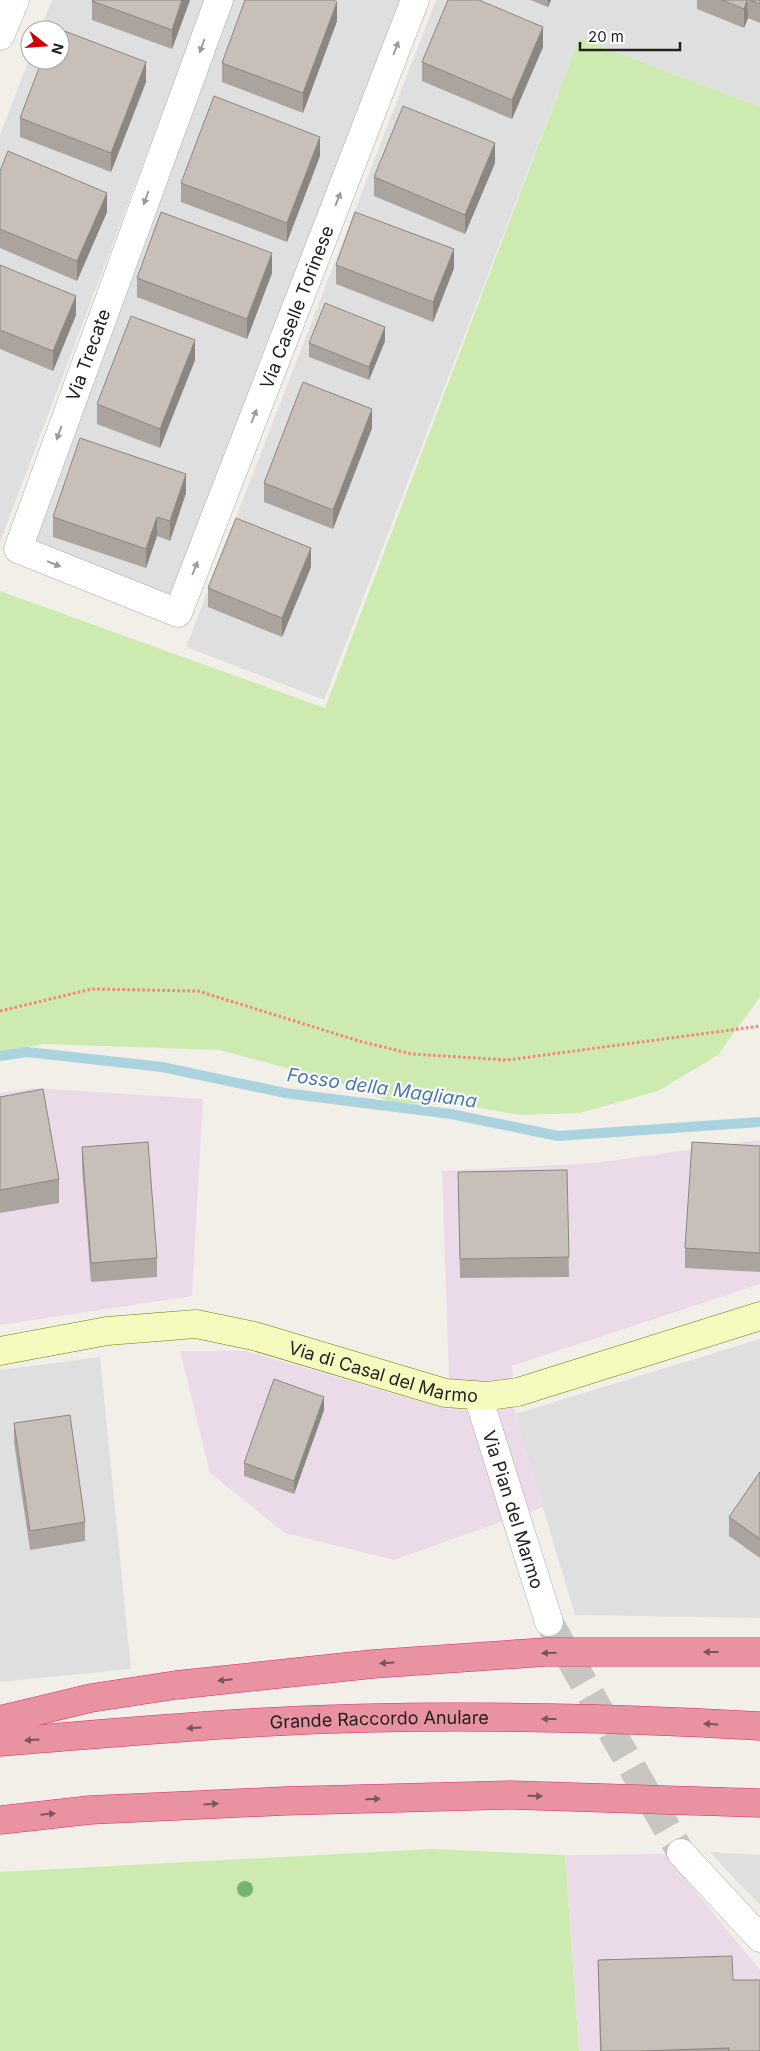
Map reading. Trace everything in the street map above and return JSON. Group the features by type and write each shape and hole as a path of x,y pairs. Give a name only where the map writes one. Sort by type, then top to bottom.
{"highway":[{"path":"0,1720 91,1698 166,1686 373,1664 546,1652 760,1652"},
{"name":"Grande Raccordo Anulare","path":"0,1742 268,1722 426,1718 622,1719 760,1726"},
{"path":"0,1820 90,1810 284,1801 511,1795 760,1803"}],"main road":[{"name":"Via di Casal del Marmo","path":"0,1351 107,1331 196,1324 254,1336 445,1393 478,1396 518,1392 760,1316"}],"street":[{"path":"0,36 15,0"},
{"name":"Via Trecate","path":"178,613 18,549 219,0"},
{"name":"Via Caselle Torinese","path":"178,613 415,0"},
{"name":"Via Pian del Marmo","path":"478,1396 549,1622"},
{"path":"681,1853 760,1938"}],"path":[{"path":"0,1011 92,989 198,991 359,1040 412,1054 507,1060 760,1026"}],"shaded area":[{"path":"52,0 205,0 0,542 0,135 25,70 70,70 70,20 44,20"},
{"path":"234,0 400,0 171,597 33,540"},
{"path":"436,0 760,0 760,107 579,38 324,700 186,647"},
{"path":"35,1088 203,1099 192,1296 0,1325 0,1093"},
{"path":"760,1140 760,1284 512,1366 515,1413 543,1507 394,1560 285,1533 210,1473 180,1351 246,1351 450,1410 442,1171 595,1163"},
{"path":"760,1339 760,1618 575,1615 515,1414"},
{"path":"100,1357 131,1669 0,1682 0,1370"},
{"path":"710,1852 760,1855 760,1905 730,1874"},
{"path":"665,1854 760,1970 760,2051 579,2051 565,1855"}],"green space":[{"path":"579,38 760,107 760,997 718,1055 658,1091 580,1113 520,1115 463,1105 394,1103 331,1080 220,1050 43,1044 0,1052 0,591 325,708"},
{"path":"432,1849 565,1855 579,2051 0,2051 0,1872"}],"building":[{"path":"93,0 182,0 172,30"},
{"path":"245,0 333,0 337,2 303,93 222,63"},
{"path":"448,0 479,0 543,27 512,100 422,62"},
{"path":"722,0 747,0 744,9"},
{"path":"750,0 760,0 760,4"},
{"path":"70,33 146,62 111,153 20,118 38,70 70,70"},
{"path":"214,96 320,137 287,223 181,183"},
{"path":"403,106 495,143 465,215 374,177"},
{"path":"8,151 107,193 77,261 0,229 0,171"},
{"path":"161,212 272,253 247,319 137,278"},
{"path":"355,212 454,249 433,302 336,265"},
{"path":"0,265 76,296 53,351 0,330"},
{"path":"325,303 385,327 369,367 309,343"},
{"path":"131,316 195,340 160,429 97,404"},
{"path":"303,382 372,409 333,510 264,483"},
{"path":"80,438 186,474 170,521 157,517 146,549 53,517"},
{"path":"236,518 311,548 282,618 208,588"},
{"path":"43,1089 59,1179 0,1190 0,1097"},
{"path":"148,1142 157,1258 91,1263 82,1147"},
{"path":"692,1142 760,1146 760,1253 685,1248"},
{"path":"567,1170 569,1257 460,1259 458,1172"},
{"path":"274,1379 324,1397 294,1481 244,1463"},
{"path":"70,1415 85,1522 30,1531 14,1423"},
{"path":"760,1472 760,1539 729,1517"},
{"path":"732,1956 733,1980 760,1980 760,2051 729,2051 729,2048 601,2051 598,1960"}],"waterway":[{"name":"Fosso della Magliana","path":"0,1056 27,1052 162,1067 285,1093 451,1114 558,1136 760,1122"}],"tunnel":[{"path":"549,1622 681,1853"}]}
